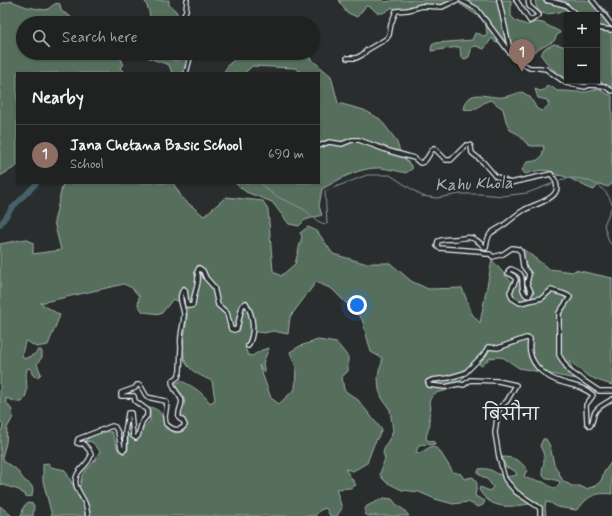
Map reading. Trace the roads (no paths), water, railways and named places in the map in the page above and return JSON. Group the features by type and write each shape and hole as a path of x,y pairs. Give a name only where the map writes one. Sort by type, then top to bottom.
{"street":[{"path":"184,16 187,0"},
{"path":"347,58 356,58 386,39 389,35 396,11 408,10 422,6 442,7 457,0"},
{"path":"461,0 477,10 511,54 526,66 530,68 546,69 566,83 585,87 590,85 604,86 612,91"},
{"path":"499,0 511,54"},
{"path":"516,0 530,21 539,15 529,6 528,0"},
{"path":"546,0 565,5 573,12"},
{"path":"592,0 612,25"},
{"path":"600,28 612,30"},
{"path":"186,72 189,60"},
{"path":"320,146 329,142 342,144 352,140 359,140 414,158 420,163 427,158 434,148 446,160 451,160 466,145 468,145 471,147 472,153 483,162 495,176 510,183 551,174 555,179 556,189 550,200 526,209 491,232 488,236 486,248 483,247 478,240 466,236 454,239 445,238 438,241 437,246 439,248 479,251 485,254 490,254 493,257 503,254 512,248 518,249 521,252 523,266 529,274 527,283 532,292 529,296 526,295 523,291 522,276 518,272 511,269 508,273 514,276 516,280 510,292 512,298 520,303 542,298 551,290 560,294 567,294 570,297 559,313 560,355 569,370 599,391 612,391"},
{"path":"88,516 86,504 76,487 76,479 77,474 92,455 83,443 77,443 78,439 115,426 121,448 123,450 125,449 125,432 128,413 131,413 133,436 136,438 142,422 147,416 147,410 135,402 134,396 121,396 121,393 140,385 144,393 149,398 165,401 167,403 165,417 166,424 171,429 177,430 185,425 183,420 179,418 178,414 182,400 172,385 172,381 178,377 180,371 180,342 184,312 180,297 184,289 187,305 193,305 193,297 198,276 197,272 199,268 203,271 206,278 214,287 218,305 227,313 231,329 237,329 242,306 246,303 252,320 254,333 248,346"},
{"path":"540,516 540,508 516,492 505,479 499,457 495,433 497,417 500,407 507,401 516,385 498,381 470,380 464,385 459,384 445,387 429,385 428,382 465,373 484,354 488,347 498,348 526,338 530,340 530,352 535,364 540,370 560,382 576,385 587,390 593,395 586,405 588,423 590,426 593,423 594,413 599,407 612,399"}],"waterway":[{"name":"Kahu Khola","path":"262,184 270,192 305,210 319,222 327,224 325,191 367,175 390,175 422,196 437,198 460,194 502,196 527,193 554,183"},
{"name":"Kahu Khola","path":"557,181 573,178 589,181 603,190 612,204"},
{"path":"0,225 12,208 36,184"},
{"name":"Kahu Khola","path":"612,206 604,225 609,242 612,245"}],"place":[{"name":"Jana Chetana Basic School","path":"522,72"}],"district":[{"name":"बिसौना","path":"511,414"}]}
